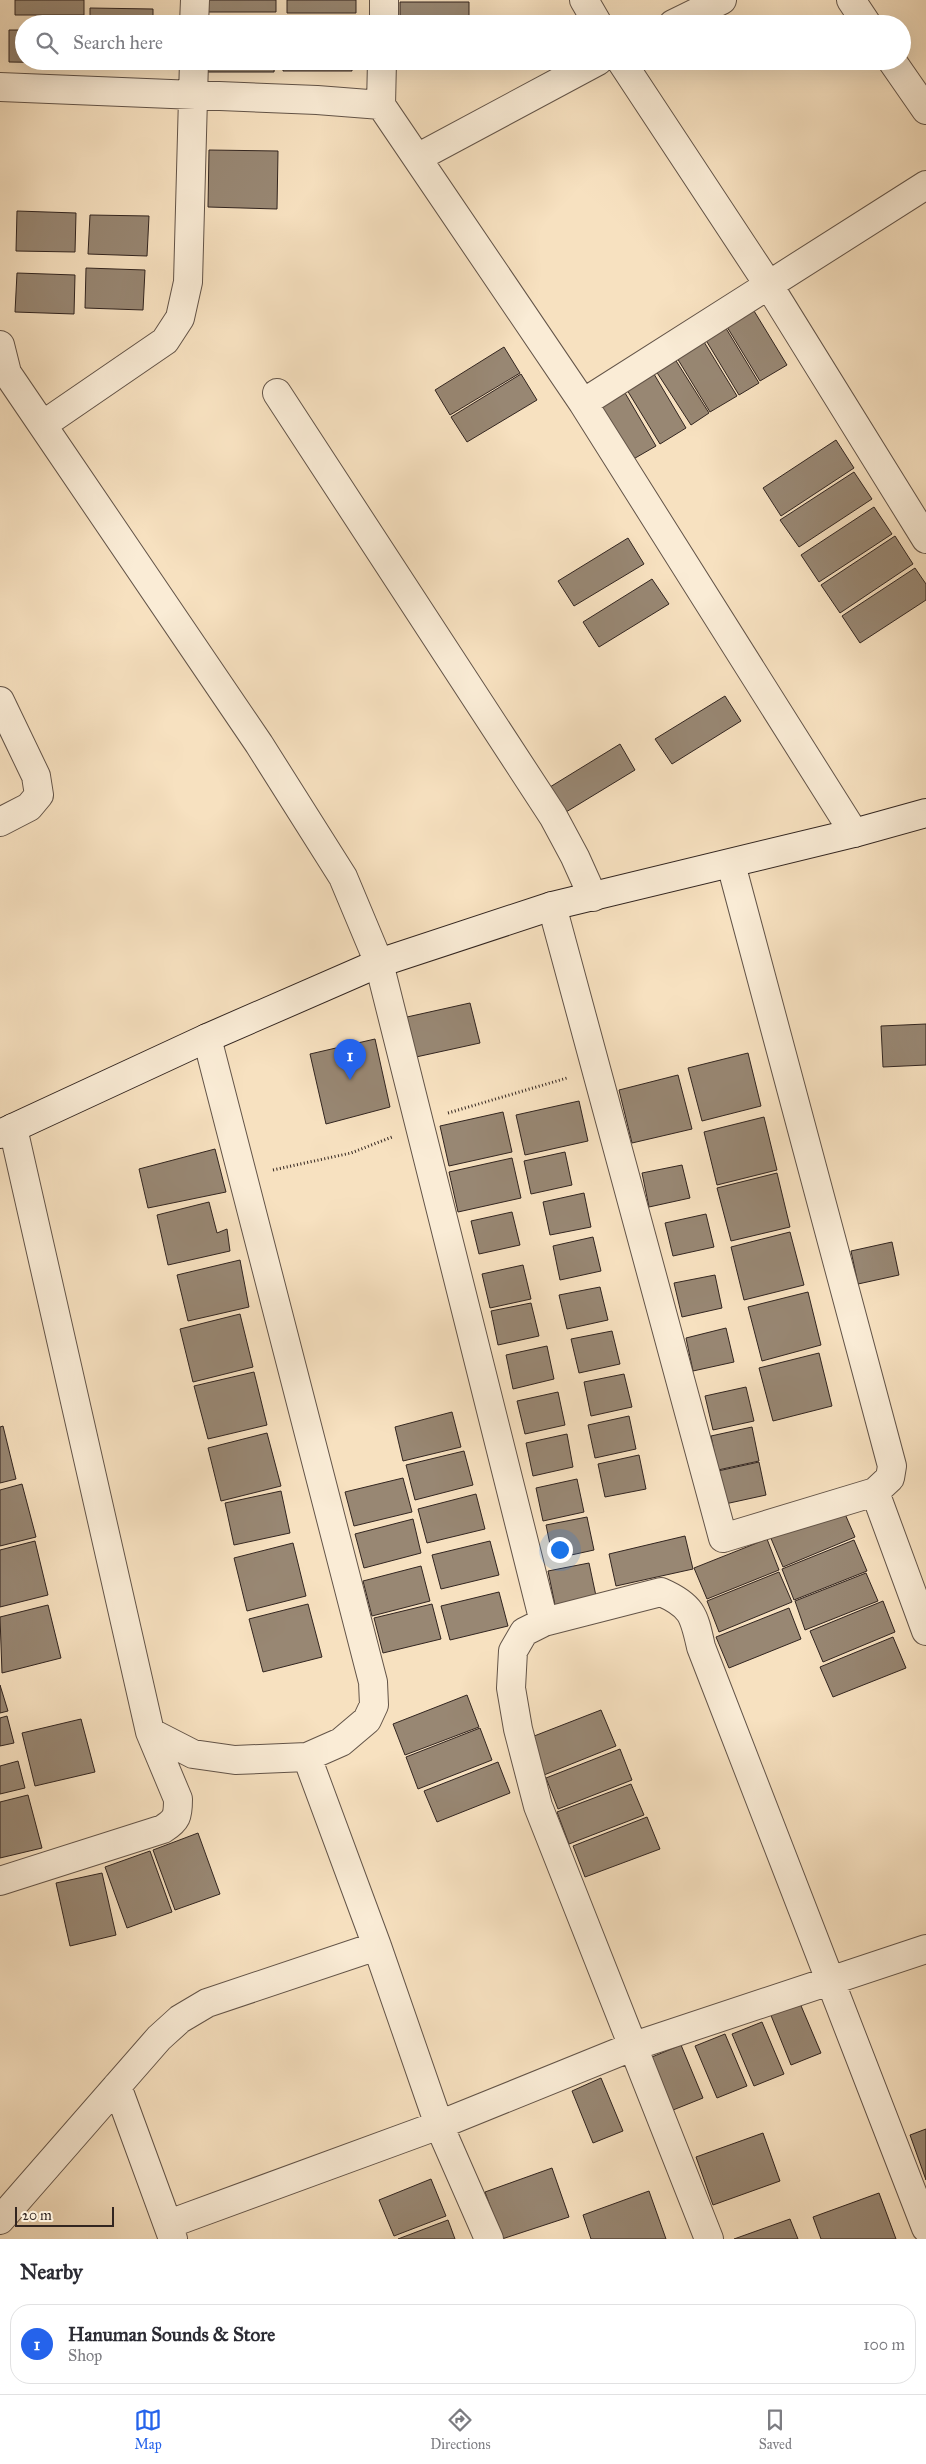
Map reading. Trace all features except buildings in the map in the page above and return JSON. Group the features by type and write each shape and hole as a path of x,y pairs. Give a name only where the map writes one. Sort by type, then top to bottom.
{"street":[{"path":"194,15 195,0"},
{"path":"384,0 384,15"},
{"path":"584,0 593,15"},
{"path":"691,15 722,0"},
{"path":"851,0 861,15"},
{"path":"44,424 165,341 180,318 188,282 194,70"},
{"path":"382,70 381,105 583,403 854,833"},
{"path":"417,158 581,70"},
{"path":"627,70 768,284 926,539"},
{"path":"898,70 926,110"},
{"path":"0,87 381,105"},
{"path":"583,403 926,185"},
{"path":"0,345 7,373 44,424 259,744 343,877 379,963 544,1622"},
{"path":"278,393 553,816 576,857 593,896"},
{"path":"0,701 36,776 39,795 29,807 0,822"},
{"path":"0,1881 164,1829 174,1822 178,1811 178,1800 150,1732 7,1131 207,1038 379,963 552,906 731,864 926,813"},
{"path":"552,906 723,1538 875,1492 890,1478 892,1466 731,864"},
{"path":"150,1732 193,1754 236,1760 307,1757 341,1742 367,1720 374,1705 373,1682 207,1038"},
{"path":"875,1492 926,1631"},
{"path":"709,2239 538,1806 518,1730 511,1688 513,1651 524,1632 544,1622 661,1592 676,1599 691,1612 701,1647 829,1982 926,2228"},
{"path":"307,1757 377,1946 439,2125 489,2239"},
{"path":"0,2220 159,2038 180,2020 206,2002 377,1946"},
{"path":"117,2086 171,2231 634,2046 926,1949"}],"place":[{"name":"Hanuman Sounds & Store","path":"350,1080"}]}
